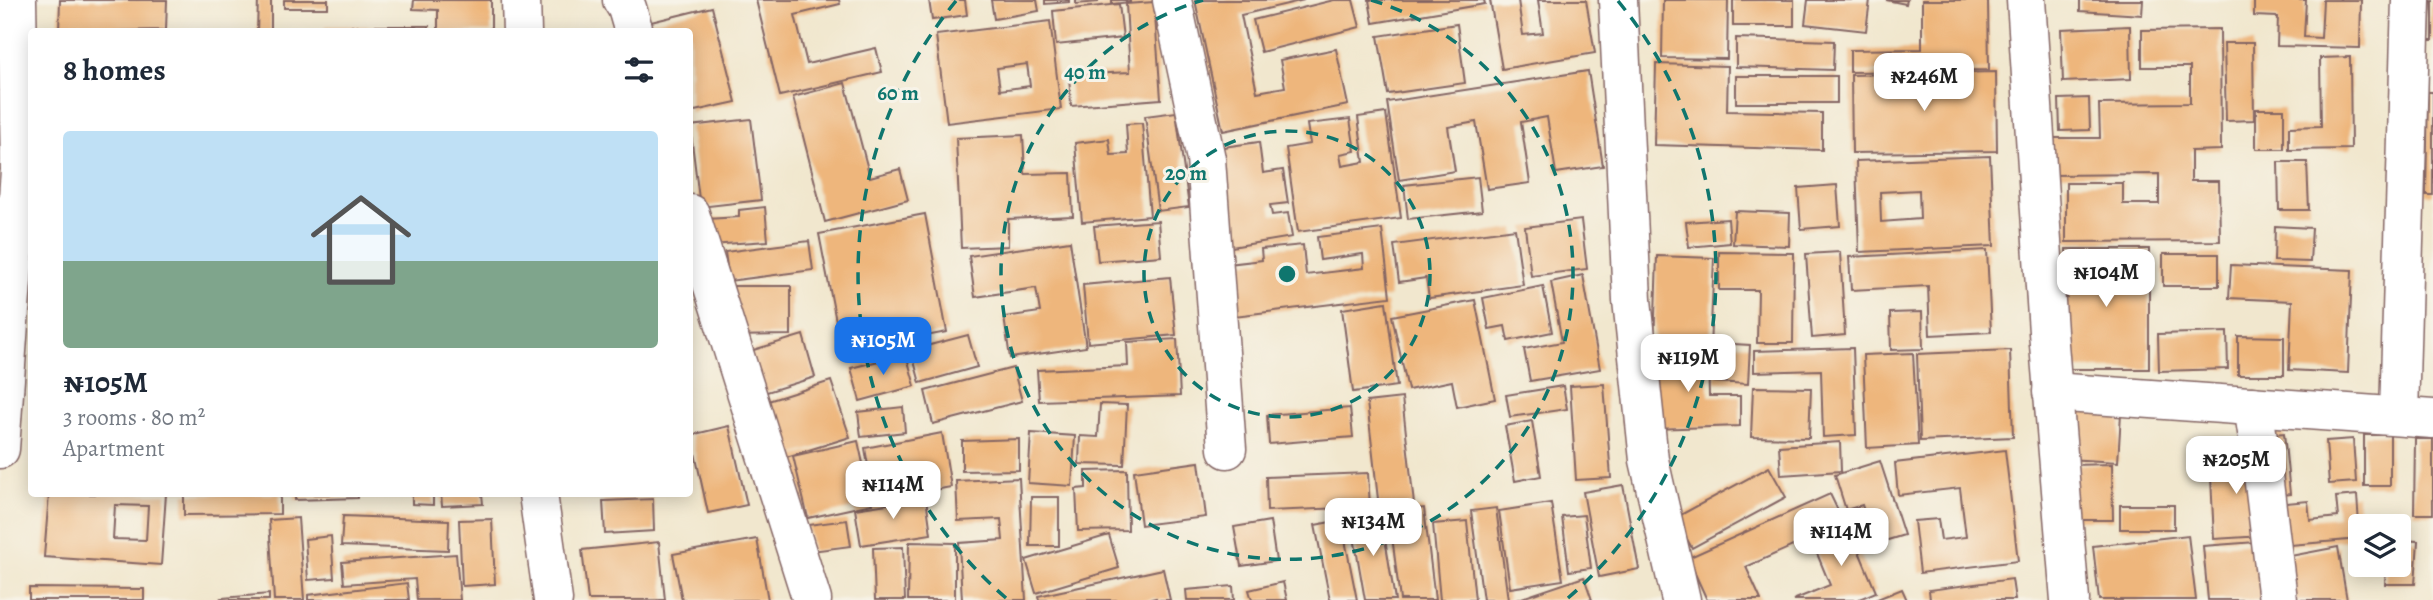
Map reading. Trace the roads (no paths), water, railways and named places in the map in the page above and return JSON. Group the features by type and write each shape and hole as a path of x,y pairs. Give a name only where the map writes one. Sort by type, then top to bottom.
{"street":[{"path":"0,449 20,170 17,0"},
{"path":"521,0 522,28"},
{"path":"1172,0 1206,159 1227,449"},
{"path":"1618,0 1632,300 1649,460 1681,600"},
{"path":"2026,0 2052,392 2070,600"},
{"path":"2052,392 2416,417 2411,0"},
{"path":"693,223 812,600"},
{"path":"2253,406 2277,600"},
{"path":"538,497 553,600"}]}
